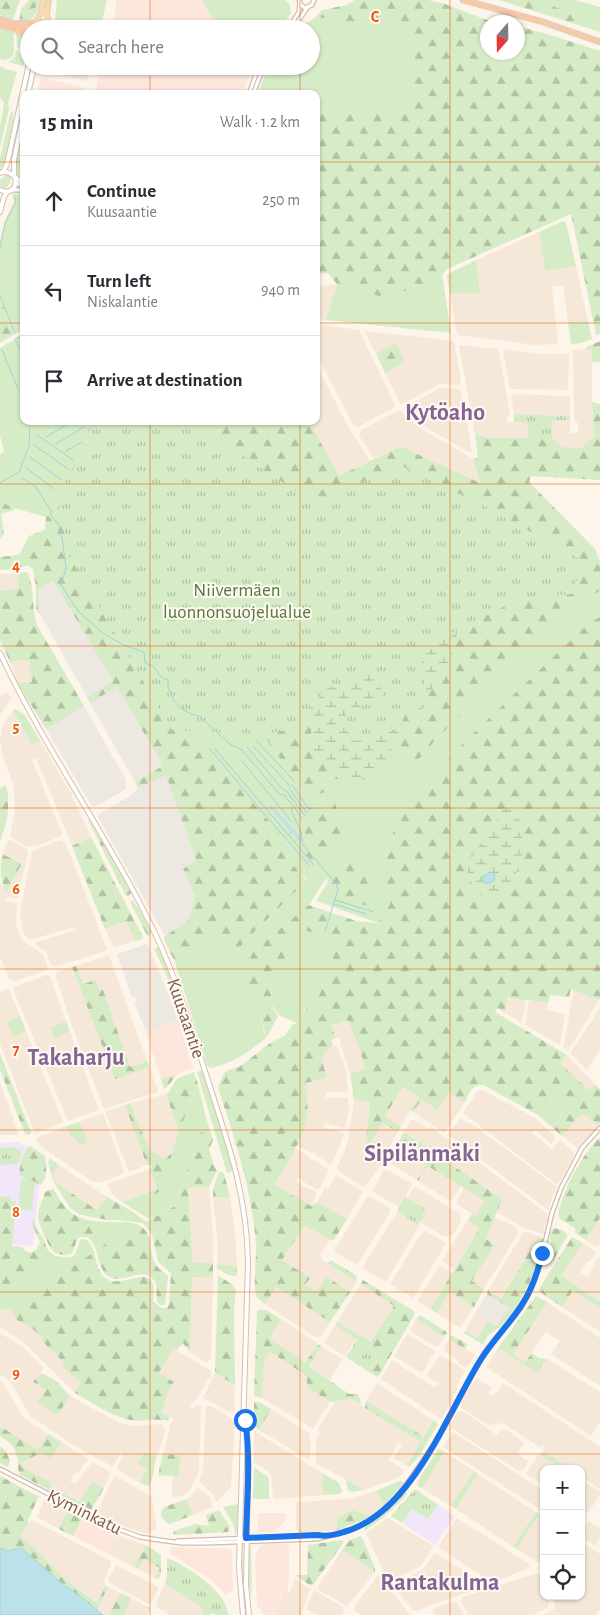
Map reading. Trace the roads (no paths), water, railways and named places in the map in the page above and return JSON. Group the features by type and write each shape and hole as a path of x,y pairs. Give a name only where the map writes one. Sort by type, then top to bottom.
{"highway":[{"path":"463,0 543,22 600,42"},
{"path":"0,19 10,24 20,23"},
{"path":"0,25 20,32"}],"main road":[{"path":"35,20 40,15 43,0"},
{"path":"48,20 49,0"},
{"path":"23,90 27,75"},
{"path":"29,90 32,75"},
{"path":"2,172 7,164 20,105"},
{"path":"0,212 3,199 15,179 13,165 20,131"},
{"path":"2,172 8,172 20,182"},
{"path":"0,190 9,191"},
{"name":"Kuusaantie","path":"0,653 17,690 115,856 152,926 176,983 231,1151 241,1190 248,1247 245,1420 242,1444 240,1540 243,1615"},
{"name":"Kuusaantie","path":"245,1420 248,1469 246,1585 249,1615"}],"street":[{"path":"299,20 314,0"},
{"path":"299,2 303,7 307,8"},
{"path":"294,20 299,12 299,2"},
{"path":"250,90 256,75"},
{"path":"255,90 260,75"},
{"path":"9,191 20,190"},
{"name":"Kyminkatu","path":"0,1469 113,1527 147,1538 181,1543 318,1535 326,1537 360,1526 382,1512 404,1489 422,1462 485,1352 521,1308 539,1268 552,1213 561,1188 582,1148 600,1128"}],"water":[{"path":"491,872 495,875 494,881 483,883 484,875"},
{"path":"0,1548 8,1551 21,1548 65,1586 103,1615 0,1615"}],"waterway":[{"path":"0,247 5,223 16,202 15,197"},
{"path":"0,296 15,333"},
{"path":"20,336 15,339 20,350"},
{"path":"2,350 18,389"},
{"path":"46,437 66,425"},
{"path":"56,444 84,427"},
{"path":"0,483 19,472 29,446 30,429"},
{"path":"36,434 73,460"},
{"path":"66,451 82,442"},
{"path":"34,445 68,469"},
{"path":"30,457 62,480"},
{"path":"26,468 54,489"},
{"path":"22,478 36,487 51,511 51,516 60,526 58,531 62,537 66,568 61,585 79,612 104,634 124,645 144,652 145,663 153,666 162,678 168,680 168,687 179,707 199,716 230,744 242,750 280,795 283,794 294,807 291,810 301,832 303,845 337,885 338,890 325,931"},
{"path":"256,740 295,782"},
{"path":"253,746 290,786"},
{"path":"247,747 285,792"},
{"path":"210,749 310,866"},
{"path":"215,749 314,865"},
{"path":"242,761 291,821"},
{"path":"292,785 310,811"},
{"path":"289,788 307,813"},
{"path":"286,790 305,816"},
{"path":"270,806 303,843"},
{"path":"294,807 302,819"},
{"path":"289,834 293,831"},
{"path":"335,900 374,912"},
{"path":"334,904 366,914"}],"district":[{"name":"Kytöaho","path":"445,412"},
{"name":"Takaharju","path":"76,1057"},
{"name":"Sipilänmäki","path":"422,1153"},
{"name":"Rantakulma","path":"440,1582"}],"park label":[{"name":"Niivermäen luonnonsuojelualue","path":"237,600"}]}
